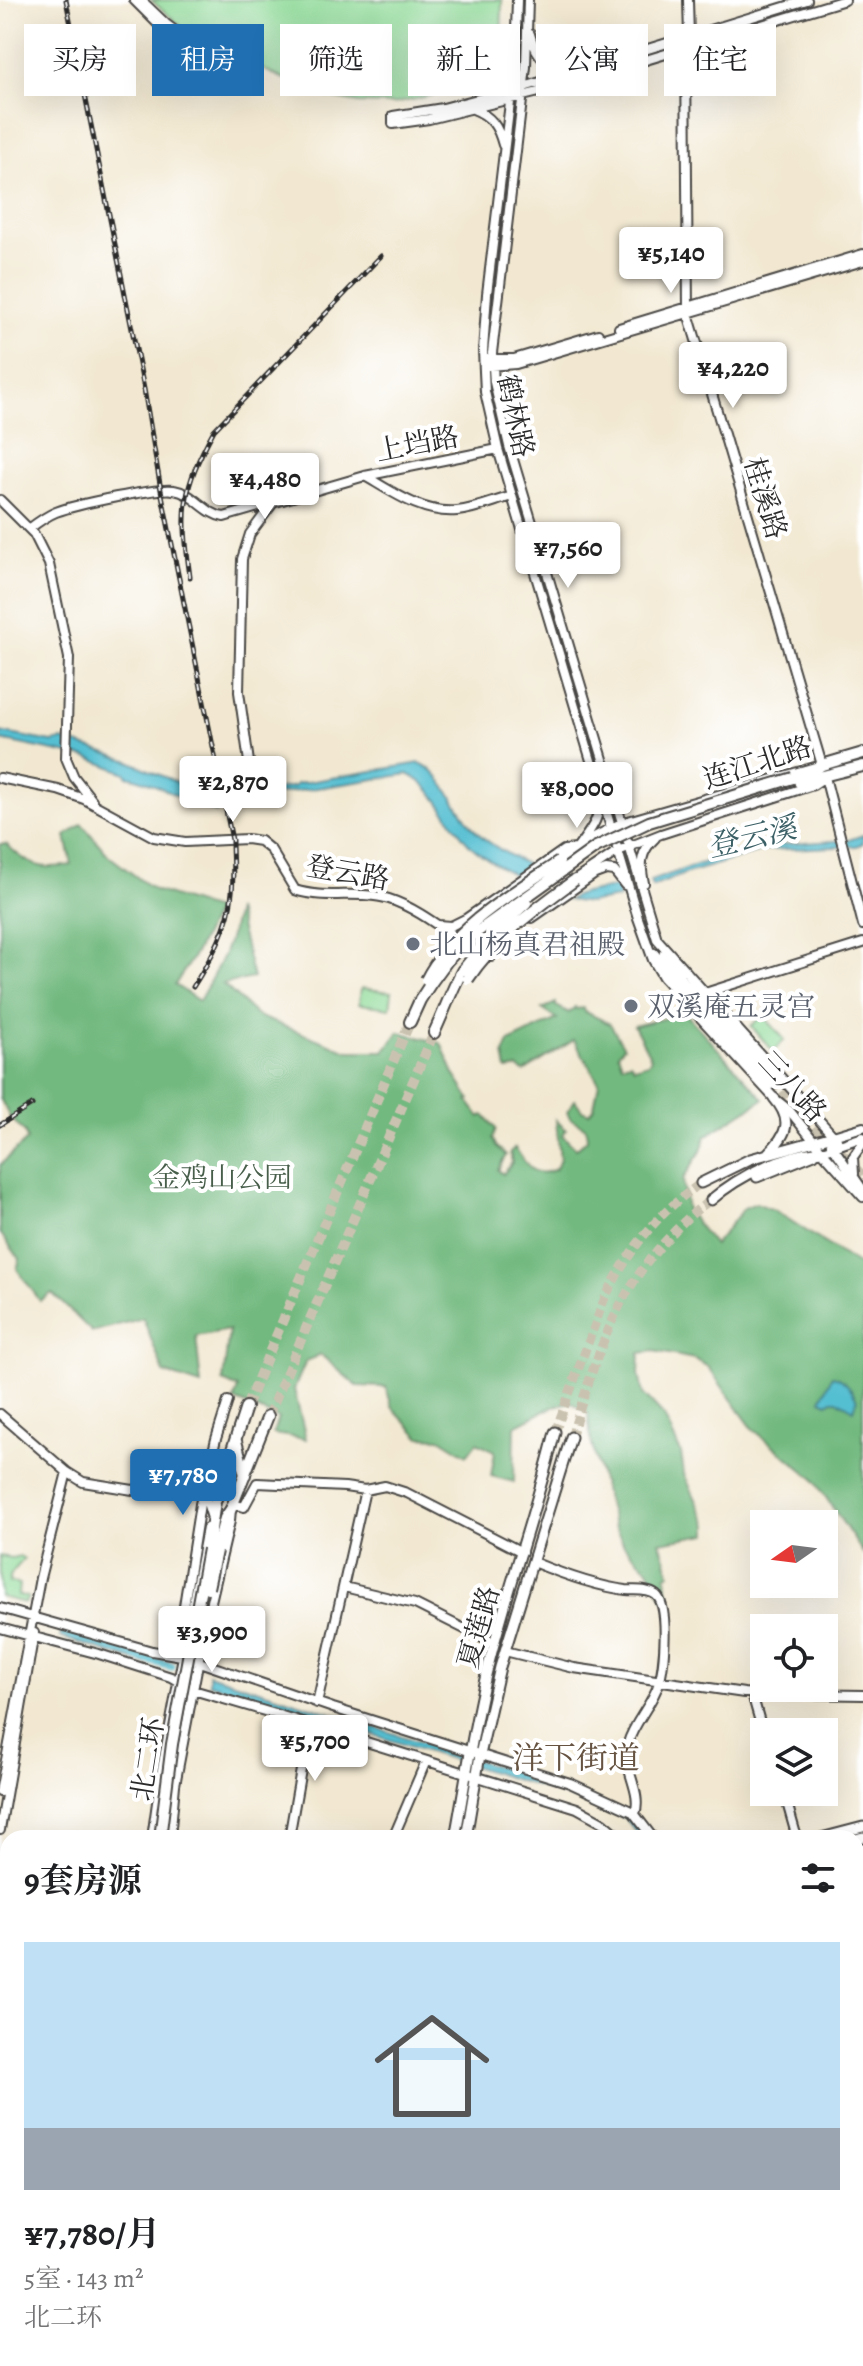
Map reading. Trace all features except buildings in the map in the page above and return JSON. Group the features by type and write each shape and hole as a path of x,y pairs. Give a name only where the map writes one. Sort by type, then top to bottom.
{"highway":[{"name":"连江北路","path":"434,1033 449,995 465,975 479,948 512,915 584,861 651,828 794,781 822,765 863,753"},
{"name":"连江北路","path":"429,981 470,937 596,847 649,822 794,781 825,777 863,766"},
{"path":"410,1022 442,954 464,930 559,862"},
{"path":"465,975 507,931 577,881"},
{"name":"北二环","path":"166,1830 172,1744 212,1550 215,1502 246,1407"},
{"name":"北二环","path":"212,1550 266,1422 253,1430 242,1419"},
{"path":"236,1439 245,1475"},
{"path":"226,1468 257,1446"}],"main road":[{"path":"134,0 163,29 201,54 141,0"},
{"name":"鹤林路","path":"516,24 517,0"},
{"name":"鹤林路","path":"528,0 523,92 485,392 498,449 618,851"},
{"path":"688,0 689,24"},
{"path":"728,24 807,0"},
{"path":"766,24 845,0"},
{"path":"528,27 536,50"},
{"path":"520,93 664,54"},
{"path":"523,92 536,87"},
{"path":"502,96 393,116 393,124 429,119 506,96"},
{"name":"鹤林路","path":"487,363 487,294 512,96"},
{"name":"桂溪路","path":"686,96 688,310 822,765"},
{"path":"472,108 487,115 496,125 504,154"},
{"path":"688,310 863,254"},
{"path":"487,363 514,359 863,261"},
{"name":"三八路","path":"487,363 511,453 657,939 792,1090 833,1141"},
{"name":"上垱路","path":"29,529 62,509 169,489 186,494 221,517 365,476 498,449"},
{"path":"365,476 412,502 441,511 463,510 512,496"},
{"path":"0,500 39,541 49,564 70,671 66,754 71,773 95,804"},
{"path":"252,783 239,692 242,559 250,534 273,502"},
{"path":"559,862 621,823 822,765"},
{"path":"433,924 486,957 491,957 516,931 618,851 813,785 825,777 863,925"},
{"name":"登云路","path":"0,778 58,790 95,804 134,828 163,839 185,842 260,841 271,850 295,890 387,899 433,924"},
{"path":"577,849 599,815 597,779"},
{"path":"646,907 647,893 640,864 646,848 661,834"},
{"path":"433,924 451,926 467,918 564,850 577,849"},
{"name":"三八路","path":"618,851 645,939 663,977 777,1101 789,1110 822,1151 833,1141 863,1127"},
{"path":"577,881 594,869 610,870 621,878 632,898"},
{"path":"577,881 610,870"},
{"path":"458,941 459,927 467,918"},
{"path":"645,939 676,982 774,1083 676,972 657,939"},
{"path":"705,993 863,943"},
{"path":"766,1154 781,1139 786,1124 777,1101 789,1100 792,1090"},
{"path":"860,1186 853,1173 852,1160 863,1140"},
{"name":"三八路","path":"833,1141 863,1140"},
{"path":"701,1183 766,1154 814,1141 833,1141 860,1186"},
{"path":"711,1200 730,1185 765,1167 803,1153 822,1151 863,1197"},
{"path":"153,1830 202,1528 203,1491 228,1401"},
{"path":"0,1414 67,1472 83,1482 129,1490 199,1477 211,1515"},
{"name":"夏莲路","path":"457,1830 471,1775 494,1644 555,1432"},
{"name":"夏莲路","path":"475,1753 571,1437"},
{"path":"0,1830 42,1567 67,1472"},
{"path":"167,1830 232,1507 244,1507 257,1483 365,1490 385,1486 407,1493 522,1552"},
{"path":"317,1703 365,1490"},
{"path":"202,1528 215,1502"},
{"path":"533,1562 583,1580 651,1592 663,1604 665,1615 659,1682 631,1735 626,1752 637,1803 635,1814"},
{"path":"344,1587 415,1604 494,1644"},
{"path":"178,1644 190,1596"},
{"path":"0,1608 152,1651 182,1656 317,1703 570,1783 635,1814 647,1830"},
{"path":"0,1628 99,1654 178,1681 193,1690 583,1811 612,1830"},
{"path":"0,1792 31,1635"},
{"path":"505,1651 564,1667 750,1693"},
{"path":"838,1695 863,1695"},
{"path":"290,1830 309,1724"},
{"path":"396,1830 426,1761"},
{"name":"夏莲路","path":"467,1830 471,1775"},
{"path":"786,1806 792,1830"}],"green space":[{"path":"151,0 502,0 502,24 408,24 408,96 430,96 393,104 359,103 325,96 392,96 392,24 280,24 280,77 264,70 264,24 179,24"},
{"name":"金鸡山公园","path":"82,824 109,856 154,890 216,910 197,950 175,985 199,1001 226,947 236,910 253,978 223,984 257,1016 348,1051 384,1051 399,1032 441,1043 454,1074 470,1099 468,1101 480,1117 484,1115 496,1129 493,1138 496,1146 506,1155 498,1170 503,1174 512,1163 510,1152 515,1148 531,1169 541,1173 556,1169 560,1159 556,1120 566,1130 562,1135 576,1149 587,1139 586,1128 570,1118 567,1112 575,1100 582,1110 589,1113 594,1107 599,1083 574,1040 524,1072 518,1068 507,1070 504,1054 509,1042 557,1019 542,1009 556,1003 569,1013 575,1007 583,1008 610,1024 624,1047 618,1053 622,1064 630,1062 634,1067 648,1063 651,1058 634,1026 685,1013 764,1099 706,1136 701,1151 683,1179 687,1211 714,1245 744,1208 756,1203 774,1210 863,1268 863,1553 838,1516 838,1510 834,1510 813,1478 753,1429 708,1367 694,1359 654,1351 640,1353 639,1374 643,1394 664,1416 681,1453 684,1474 708,1525 708,1534 660,1542 670,1573 666,1576 668,1600 664,1600 648,1569 624,1545 614,1526 591,1441 588,1413 571,1402 554,1406 515,1426 514,1482 491,1476 495,1451 477,1442 467,1455 440,1438 420,1437 392,1407 386,1387 357,1386 321,1355 306,1361 294,1389 306,1439 273,1434 278,1418 234,1400 238,1388 223,1381 229,1330 196,1336 201,1385 164,1373 143,1318 92,1332 52,1293 40,1301 17,1269 20,1259 0,1233 0,1165 27,1140 0,1098 0,844 6,844 36,865 72,865 66,836"},
{"path":"361,988 392,992 390,1008 359,1004"},
{"path":"763,1015 785,1040 773,1051 751,1026"},
{"path":"0,1556 20,1556 24,1559 11,1574 9,1582 19,1584 18,1595 28,1597 25,1603 0,1597"}],"water":[{"path":"0,732 80,745 127,760 206,796 248,795 420,763 436,775 481,835 527,865 514,875 481,854 463,837 427,788 408,774 278,794 217,808 216,812 88,758 0,740"},
{"path":"863,835 863,843 857,846 766,850 687,873 652,887 650,881 762,846 849,840"},
{"path":"617,887 619,898 588,903 568,900 585,893"},
{"path":"832,1376 844,1381 853,1392 857,1400 854,1410 837,1400 828,1403 821,1400"},
{"path":"62,1630 148,1655 146,1664 60,1637"},
{"path":"209,1674 560,1787 631,1816 642,1830 635,1830 625,1818 555,1792 209,1683"}],"waterway":[{"path":"137,1657 171,1666"}],"tunnel":[{"path":"246,1407 410,1022"},
{"path":"268,1416 434,1033"},
{"path":"776,1081 863,1175"},
{"path":"771,1085 833,1152"},
{"path":"555,1432 604,1300 623,1265 657,1221 701,1183"},
{"path":"571,1437 608,1331 633,1283 674,1232 711,1200"}],"railway":[{"path":"66,0 232,840 233,886 228,917 213,953 193,987"},
{"path":"190,577 185,534 186,501 195,469 214,430 381,256"},
{"path":"0,1125 32,1105"}],"place":[{"name":"北山杨真君祖殿","path":"413,944"},
{"name":"双溪庵五灵宫","path":"631,1006"}],"district":[{"name":"洋下街道","path":"576,1758"}],"water label":[{"name":"登云溪","path":"752,837"}]}
